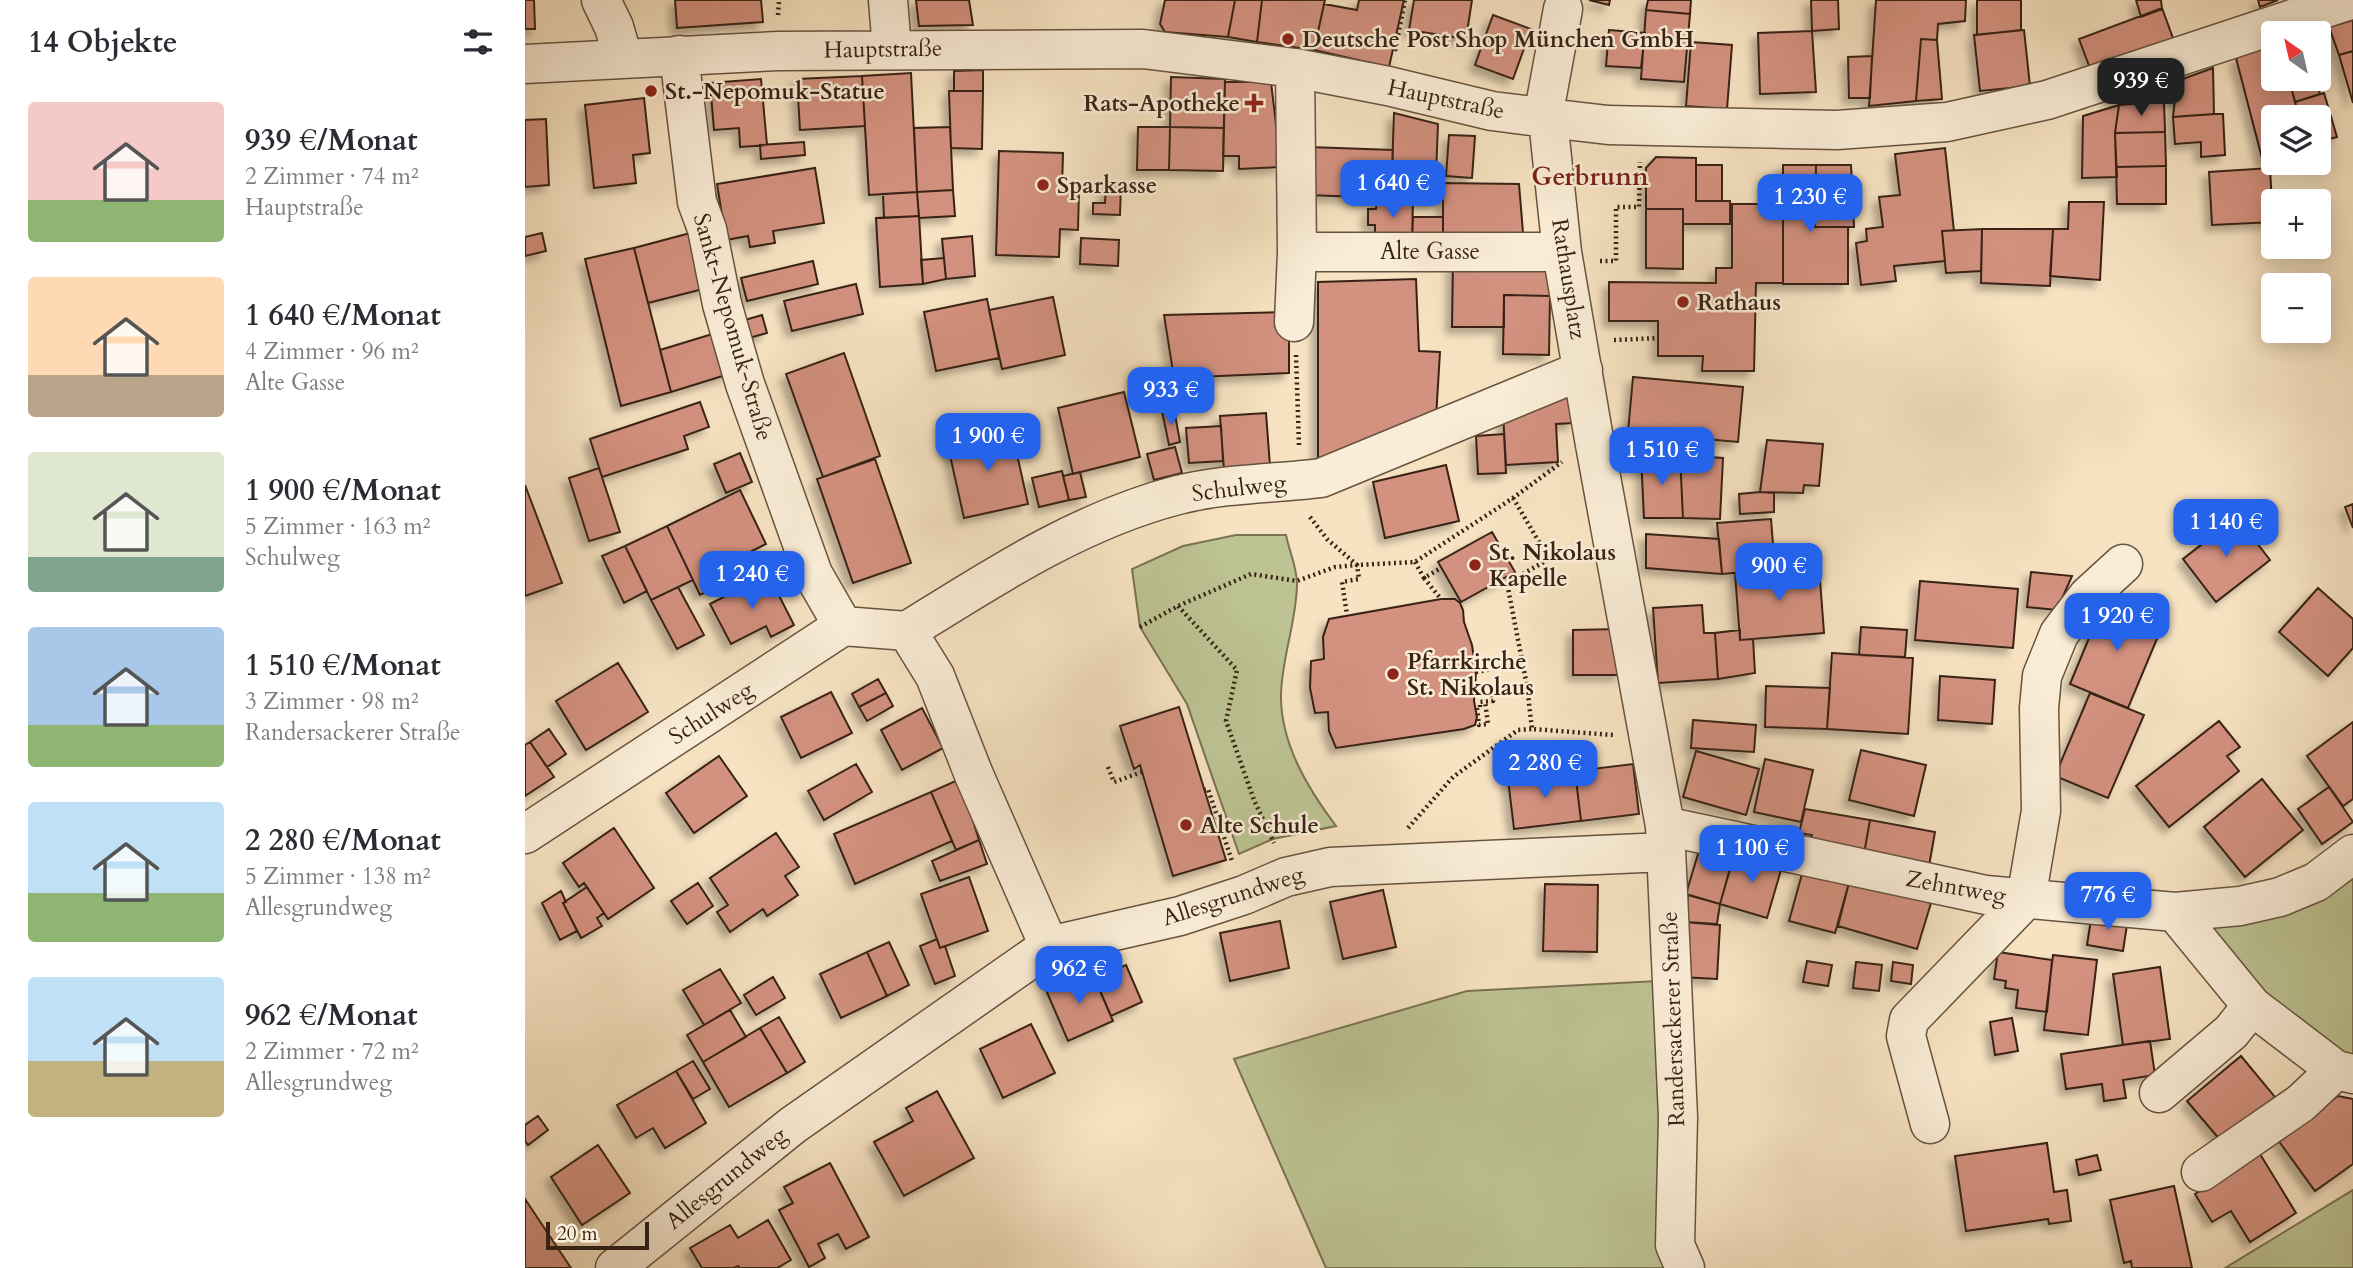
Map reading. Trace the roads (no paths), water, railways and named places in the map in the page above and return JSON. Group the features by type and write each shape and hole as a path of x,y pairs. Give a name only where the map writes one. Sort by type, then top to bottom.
{"street":[{"path":"601,0 614,27 622,58"},
{"path":"888,0 892,49"},
{"name":"Hauptstraße","path":"525,64 779,51 1143,49 1295,68 1388,86 1492,111 1548,118 1608,125 1837,130 1947,122 2047,100 2350,0"},
{"name":"Rathausplatz","path":"1563,9 1546,102 1563,257 1581,356 1580,449"},
{"name":"Sankt-Nepomuk-Straße","path":"679,55 697,202 707,229 722,304 745,384 813,574 843,626"},
{"path":"1294,322 1297,252 1295,68"},
{"name":"Alte Gasse","path":"1297,252 1563,257"},
{"name":"Schulweg","path":"907,631 1041,551 1140,506 1292,467 1321,478 1581,356"},
{"name":"Randersackerer Straße","path":"1580,449 1648,737 1665,839 1678,1117 1675,1245 1685,1268"},
{"path":"1930,1124 1906,1036 1909,1020 2026,898 2041,811 2039,708 2042,676 2059,634 2088,596 2123,564"},
{"path":"843,626 907,631 935,676 974,775 1049,946"},
{"name":"Schulweg","path":"525,834 843,626"},
{"name":"Zehntweg","path":"1665,839 1819,861 1986,895 2175,912 2240,906 2280,897 2316,882 2353,854"},
{"name":"Allesgrundweg","path":"615,1268 793,1125 1049,946 1180,916 1244,895 1286,877 1329,867 1665,839"},
{"path":"2175,912 2252,1006 2345,1072 2201,1172"},
{"path":"2159,1093 2231,1031 2252,1006"}],"place":[{"name":"Deutsche Post Shop München GmbH","path":"1288,39"},
{"name":"St.-Nepomuk-Statue","path":"651,91"},
{"name":"Rats-Apotheke","path":"1254,103"},
{"name":"Sparkasse","path":"1043,185"},
{"name":"Rathaus","path":"1683,302"},
{"name":"St. Nikolaus Kapelle","path":"1475,565"},
{"name":"Pfarrkirche St. Nikolaus","path":"1393,674"},
{"name":"Alte Schule","path":"1186,825"}],"district":[{"name":"Gerbrunn","path":"1590,176"}]}
